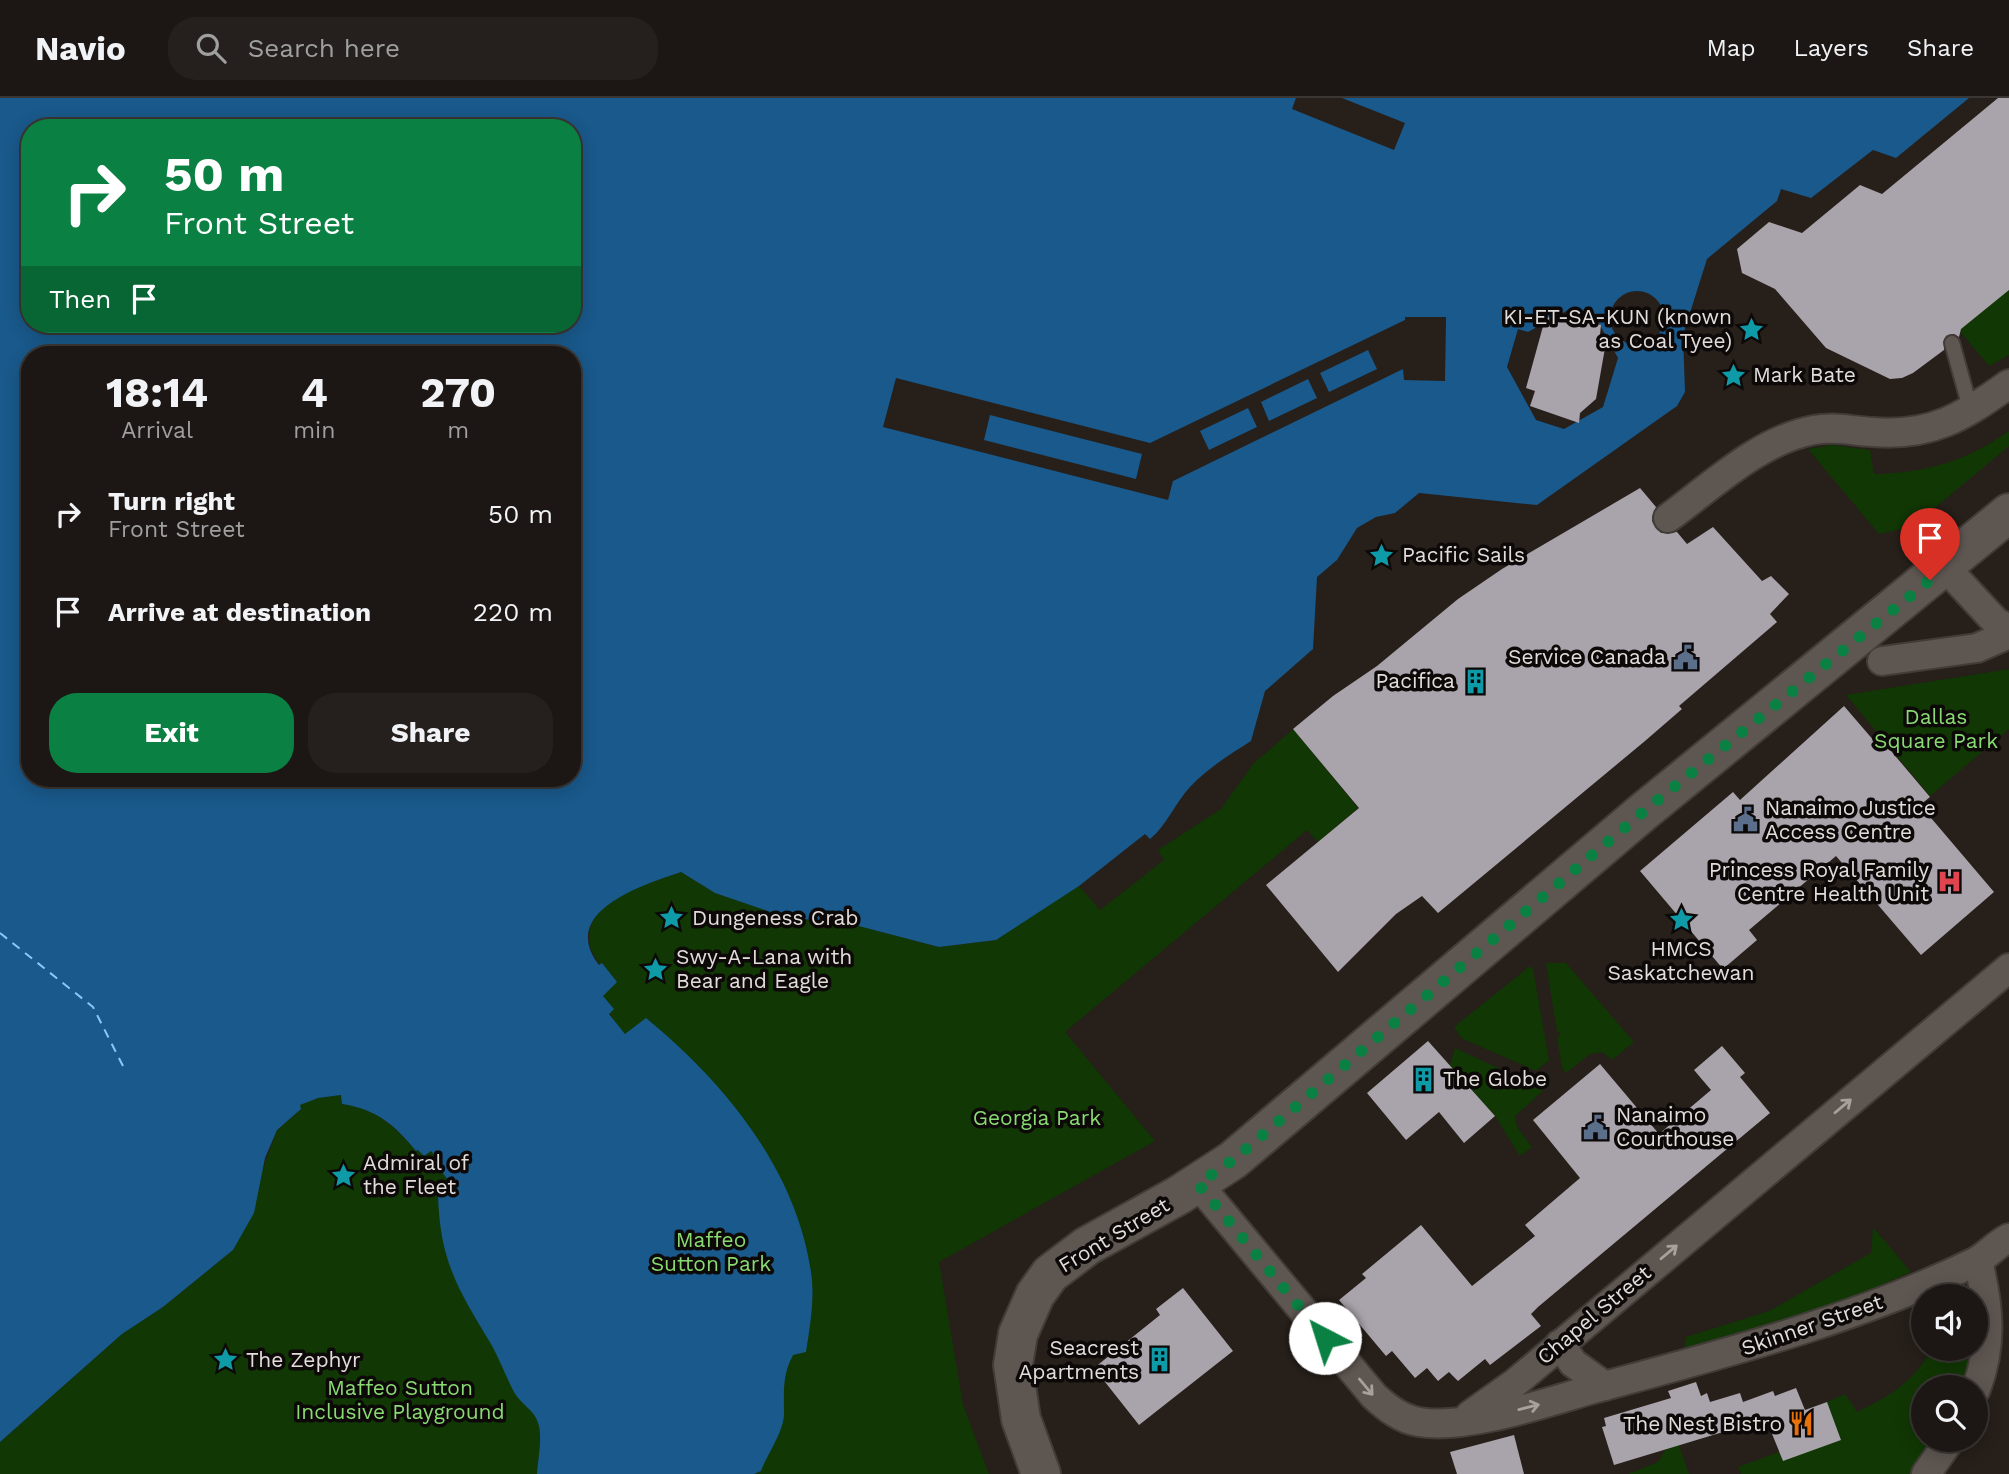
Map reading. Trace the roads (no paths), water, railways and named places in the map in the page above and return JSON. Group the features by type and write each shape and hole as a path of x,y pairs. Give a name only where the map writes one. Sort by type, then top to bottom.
{"street":[{"path":"1668,518 1751,457 1790,437 1812,430 1836,427 1909,433 1945,425 1971,411 2009,384"},
{"name":"Front Street","path":"1041,1474 1015,1391 1013,1365 1018,1334 1035,1295 1050,1274 1087,1246 1198,1184 1233,1160 1643,812 2009,513"},
{"path":"1882,661 1978,649 2009,631 1996,622 1945,567"},
{"name":"Chapel Street","path":"1462,1420 1505,1391 2009,968"},
{"path":"1198,1184 1374,1396 1400,1416 1418,1422 1462,1420"},
{"name":"Skinner Street","path":"1462,1420 1526,1408 1747,1349 1856,1312 1978,1261 2009,1238"},
{"path":"1978,1261 1988,1302 1989,1344 1980,1375"},
{"path":"1560,1344 1573,1363 1605,1386"},
{"path":"1926,1474 1942,1452"}],"lane":[{"path":"1952,343 1971,411"}],"water":[{"path":"0,98 1969,98 1896,158 1873,150 1811,198 1781,189 1777,201 1707,259 1683,335 1685,392 1677,406 1537,505 1419,493 1395,513 1376,517 1357,528 1337,560 1317,577 1313,649 1265,691 1251,741 1197,780 1150,839 1145,834 1079,886 996,940 939,947 851,924 785,917 715,893 681,872 629,892 597,915 589,929 589,946 599,965 602,963 617,982 603,996 614,1009 609,1014 625,1034 646,1018 703,1070 729,1099 773,1163 803,1234 812,1292 806,1352 793,1355 789,1363 784,1384 783,1421 761,1471 754,1474 537,1474 540,1437 537,1420 514,1392 460,1290 447,1257 442,1239 438,1195 446,1188 444,1184 448,1180 433,1160 436,1157 431,1151 424,1156 375,1114 342,1104 341,1095 318,1098 300,1105 301,1109 277,1130 265,1158 254,1213 233,1250 163,1307 122,1334 0,1442"}],"place":[{"name":"KI-ET-SA-KUN (known as Coal Tyee)","path":"1752,329"},
{"name":"Mark Bate","path":"1733,375"},
{"name":"Pacific Sails","path":"1382,555"},
{"name":"Service Canada","path":"1686,657"},
{"name":"Pacifica","path":"1475,681"},
{"name":"Nanaimo Justice Access Centre","path":"1745,820"},
{"name":"Princess Royal Family Centre Health Unit","path":"1949,882"},
{"name":"Dungeness Crab","path":"672,918"},
{"name":"HMCS Saskatchewan","path":"1681,920"},
{"name":"Swy-A-Lana with Bear and Eagle","path":"656,969"},
{"name":"The Globe","path":"1423,1079"},
{"name":"Nanaimo Courthouse","path":"1596,1127"},
{"name":"Admiral of the Fleet","path":"343,1175"},
{"name":"The Zephyr","path":"226,1360"},
{"name":"Seacrest Apartments","path":"1159,1360"},
{"name":"The Nest Bistro","path":"1802,1424"}],"park label":[{"name":"Dallas Square Park","path":"1936,729"},
{"name":"Georgia Park","path":"1037,1118"},
{"name":"Maffeo Sutton Park","path":"711,1252"},
{"name":"Maffeo Sutton Inclusive Playground","path":"400,1400"}]}
